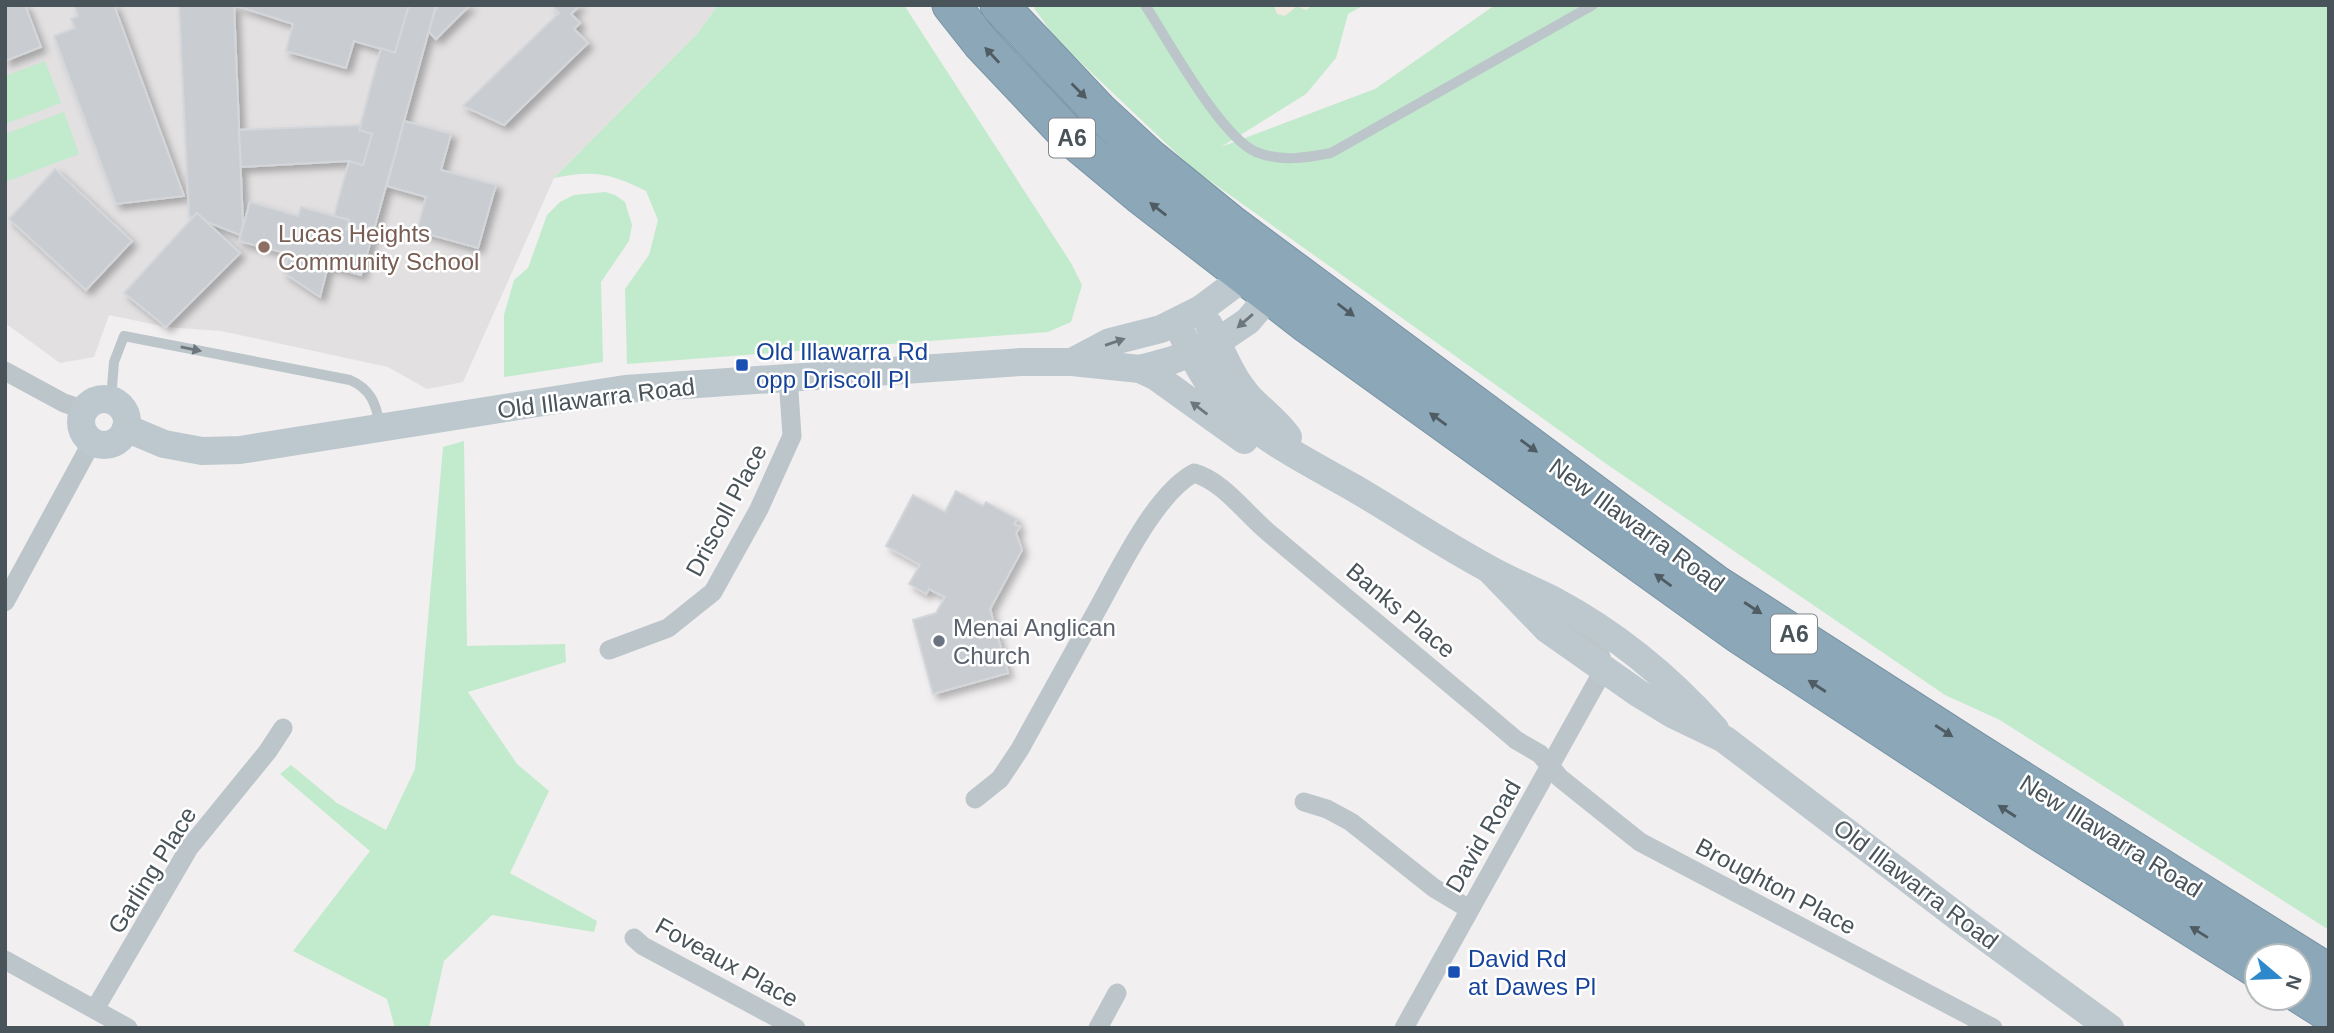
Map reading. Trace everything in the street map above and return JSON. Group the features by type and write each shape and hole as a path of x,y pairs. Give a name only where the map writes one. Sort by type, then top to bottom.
{"highway":[{"name":"New Illawarra Road","path":"951,5 981,43 1068,135 1716,584 2329,973"},
{"name":"New Illawarra Road","path":"999,5 1107,118 1268,273 1738,634 2038,831 2243,960"},
{"path":"2313,1003 2329,1013"}],"street":[{"name":"Old Illawarra Road","path":"1072,362 1110,342 1176,322 1268,273"},
{"name":"Old Illawarra Road","path":"1140,369 1217,342 1248,321 1268,273"},
{"name":"Old Illawarra Road","path":"1201,309 1226,363 1249,397 1279,423 1303,459"},
{"name":"Old Illawarra Road","path":"1176,322 1208,383 1247,423 1490,570 1553,600 1598,627 1650,664 1688,698 1724,739 1955,915 2110,1028"},
{"name":"Old Illawarra Road","path":"126,428 164,444 202,452 240,450 625,389 1010,362 1072,362 1140,369 1155,376 1251,445 1303,459"},
{"path":"5,371 64,403 85,410"},
{"name":"Driscoll Place","path":"609,650 668,628 713,592 759,509 792,436 788,377"},
{"path":"96,400 111,400 122,408 127,421 119,440 106,445 92,442 83,431 82,416 85,410 96,400"},
{"path":"5,602 92,442"},
{"name":"Banks Place","path":"975,799 1000,779 1020,749 1138,538 1160,505 1183,479 1194,473 1221,489 1267,531 1516,740 1540,754 1550,767"},
{"name":"Old Illawarra Road","path":"1490,570 1547,629 1674,715 1724,739"},
{"path":"1553,600 1567,623 1597,645 1604,669 1629,670 1646,677 1666,692 1688,698"},
{"name":"David Road","path":"1409,1026 1469,909 1604,669"},
{"name":"Garling Place","path":"95,1009 189,848 268,751 283,728"},
{"name":"Broughton Place","path":"1550,767 1640,842 1993,1028"},
{"path":"1304,802 1327,809 1351,822 1434,888 1469,909"},
{"name":"Foveaux Place","path":"634,938 643,946 796,1028"},
{"path":"5,960 128,1028"},
{"path":"1098,1028 1117,993"}],"lane":[{"path":"1145,5 1220,122 1255,151 1293,160 1331,153 1593,5"},
{"path":"111,400 114,362 124,336 350,380 363,386 376,403 380,429"}],"shaded area":[{"name":"Lucas Heights Community School","path":"5,5 718,5 697,34 554,178 463,382 427,389 388,367 221,331 166,327 109,315 94,357 60,363 5,323"}],"green space":[{"path":"718,5 904,5 1071,263 1082,285 1071,322 1048,332 627,364 625,289 649,255 658,220 646,191 622,180 591,174 554,178 697,34"},
{"path":"1032,5 1364,5 1348,14 1336,58 1306,94 1221,147 1375,89 1495,5 2329,5 2329,930 2000,720 1945,695 1608,465 1192,168 1056,39"},
{"path":"45,61 61,103 5,124 5,76"},
{"path":"64,112 79,154 5,182 5,134"},
{"path":"605,192 625,202 632,225 629,241 601,282 603,362 504,377 504,315 514,280 528,268 547,215 560,202 574,195"},
{"path":"464,441 467,646 565,644 566,662 468,692 517,764 549,791 510,873 597,921 594,932 492,915 444,961 429,1028 395,1028 387,999 293,951 370,851 280,774 291,765 337,803 386,830 415,769 443,447"}],"sand":[{"path":"1313,5 1306,10 1297,6 1285,16 1277,14 1274,6"}],"building":[{"path":"5,5 25,5 41,47 5,61"},
{"path":"74,5 114,5 184,196 116,204 54,36 75,28 71,19 78,16"},
{"path":"179,5 234,5 243,225 240,235 207,222 197,213 193,217 189,216"},
{"path":"234,5 409,5 395,53 354,41 346,68 286,51 293,24"},
{"path":"409,5 436,5 372,237 346,229 349,220 334,216 349,161 363,165 372,134 359,130 381,48 395,53"},
{"path":"440,5 470,5 436,39 429,32 435,10"},
{"path":"552,5 580,5 571,14 580,23 574,29 588,43 504,125 463,106 559,13"},
{"path":"404,121 451,134 441,170 496,185 478,248 417,231 426,197 387,186"},
{"path":"361,125 359,130 372,134 363,165 349,161 241,167 239,130"},
{"path":"55,169 132,241 86,290 9,219"},
{"path":"250,202 298,216 301,207 349,220 346,229 372,237 361,275 328,266 320,297 284,273 289,254 239,241"},
{"path":"197,213 240,253 166,327 124,293"},
{"path":"956,491 983,506 986,502 1017,519 1014,524 1020,527 1016,533 1022,550 990,609 1008,673 933,694 913,620 936,613 945,597 929,589 926,594 909,584 920,565 886,546 913,495 945,512"}],"place":[{"name":"Lucas Heights Community School","path":"264,247"},
{"name":"Old Illawarra Rd opp Driscoll Pl","path":"742,365"},
{"name":"Menai Anglican Church","path":"939,641"},
{"name":"David Rd at Dawes Pl","path":"1454,972"}]}
